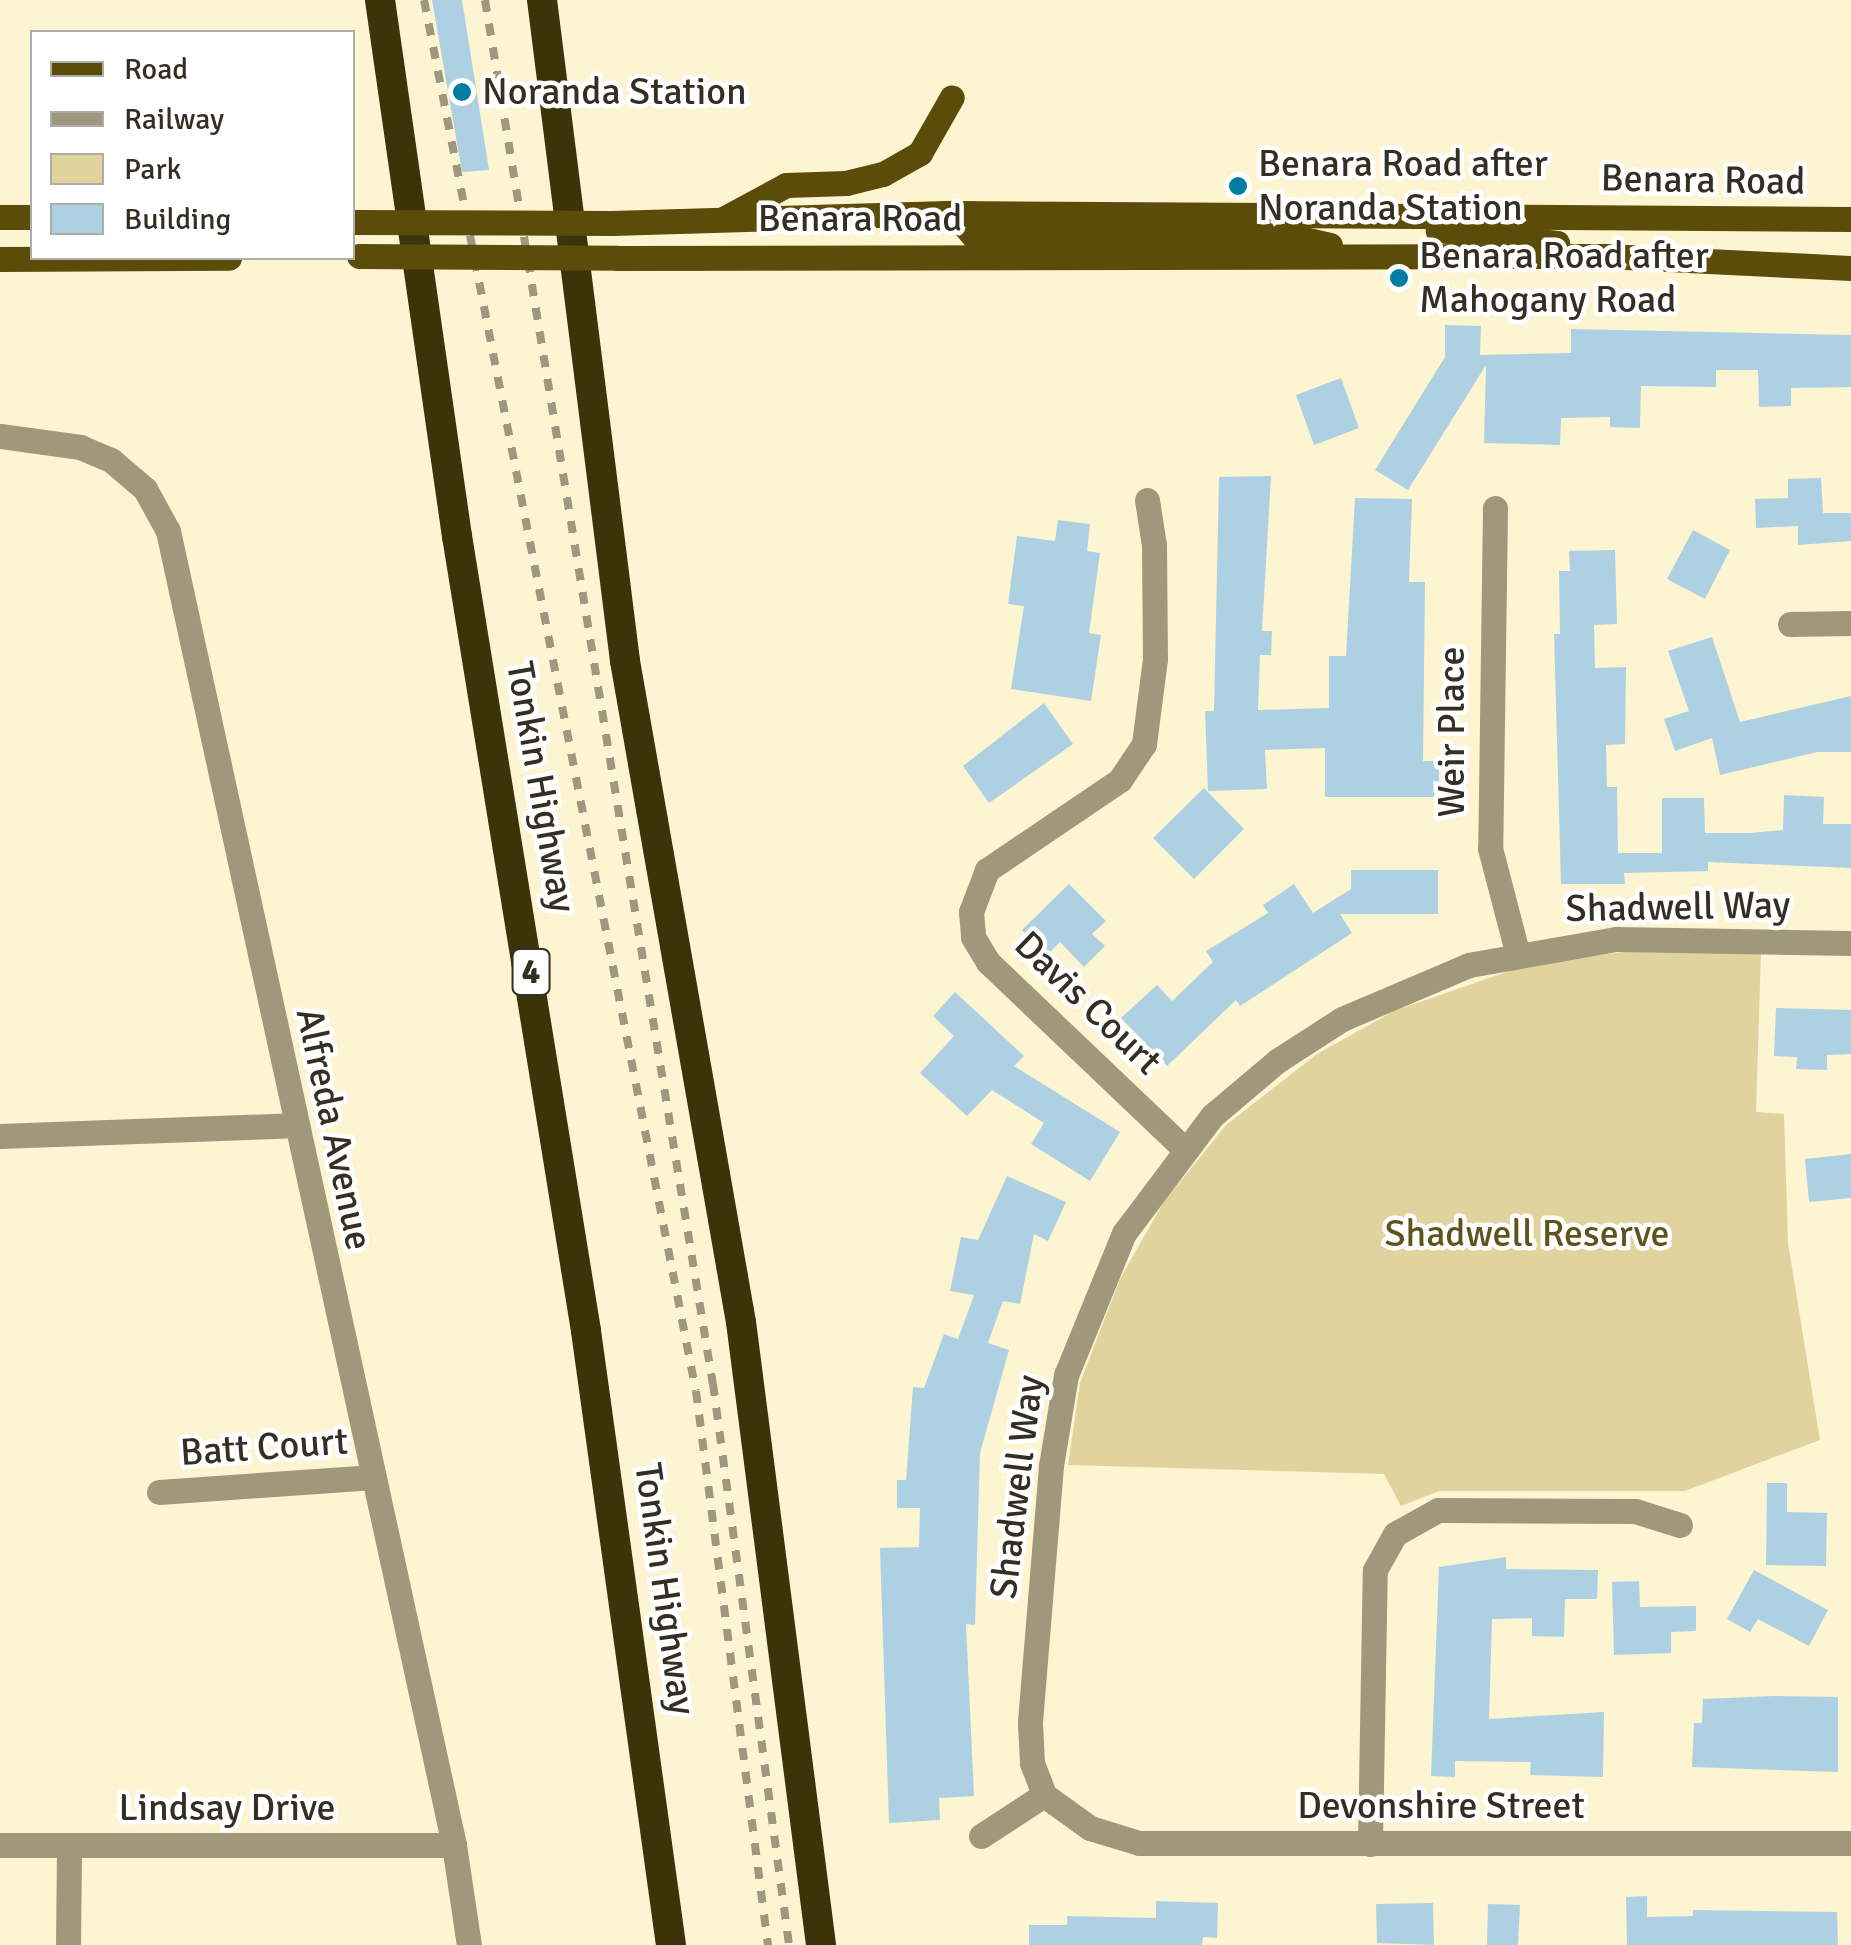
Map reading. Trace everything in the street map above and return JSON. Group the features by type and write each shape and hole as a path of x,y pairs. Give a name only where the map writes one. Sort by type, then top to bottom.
{"highway":[{"name":"Tonkin Highway","path":"380,0 457,536 586,1331 671,1945"},
{"path":"542,0 625,661 742,1322 821,1945"}],"main road":[{"path":"721,220 786,185 846,183 883,174 920,153 952,97"},
{"name":"Benara Road","path":"954,212 975,238 1290,236 1369,255"},
{"name":"Benara Road","path":"355,222 612,223 954,212 1851,219"},
{"path":"1452,215 1438,225 1447,234 1547,240 1606,256"},
{"path":"0,217 30,217"},
{"name":"Benara Road","path":"356,256 1606,256 1851,268"},
{"path":"0,259 30,259"}],"street":[{"name":"Alfreda Avenue","path":"0,436 80,447 111,460 145,489 168,532 294,1125 454,1845 469,1945"},
{"name":"Davis Court","path":"1146,500 1154,545 1155,659 1144,744 1120,780 987,870 970,912 973,937 988,962 1182,1147"},
{"name":"Weir Place","path":"1495,508 1490,848 1518,952"},
{"path":"1790,624 1851,623"},
{"name":"Shadwell Way","path":"1044,1796 1032,1763 1030,1723 1051,1466 1066,1374 1124,1233 1182,1147 1277,1061 1342,1019 1428,980 1518,952 1616,940 1851,943"},
{"path":"0,1136 294,1125"},
{"name":"Batt Court","path":"159,1492 374,1477"},
{"path":"1370,1844 1375,1570 1395,1534 1438,1510 1635,1511 1680,1525"},
{"path":"980,1836 1044,1796"},
{"name":"Devonshire Street","path":"1044,1796 1090,1828 1139,1843 1851,1843"},
{"name":"Lindsay Drive","path":"0,1845 454,1845"},
{"path":"68,1945 69,1846"}],"green space":[{"name":"Shadwell Reserve","path":"1623,952 1761,953 1756,1112 1784,1114 1788,1243 1820,1440 1685,1491 1439,1491 1401,1506 1384,1474 1068,1465 1080,1383 1120,1279 1163,1203 1226,1125 1317,1054 1394,1011 1527,965"}],"building":[{"name":"Noranda Station","path":"432,0 462,0 489,170 462,172"},
{"path":"1445,325 1481,326 1480,355 1571,353 1571,329 1851,335 1851,387 1791,388 1791,406 1759,407 1758,370 1716,370 1716,387 1641,386 1640,428 1610,427 1610,417 1561,418 1560,445 1484,443 1486,365 1408,490 1375,470 1445,357"},
{"path":"1341,378 1359,428 1314,445 1296,395"},
{"path":"1271,476 1262,631 1272,631 1271,655 1260,655 1258,710 1329,708 1329,656 1346,656 1355,498 1412,499 1409,582 1425,582 1423,761 1439,761 1439,797 1325,797 1325,748 1265,750 1267,789 1208,791 1205,711 1214,711 1219,477"},
{"path":"1821,478 1823,513 1851,513 1851,541 1798,545 1798,526 1756,528 1755,499 1788,498 1788,479"},
{"path":"1058,520 1090,524 1087,551 1100,553 1089,633 1101,635 1091,701 1011,689 1024,606 1008,604 1017,536 1055,541"},
{"path":"1693,530 1730,550 1705,599 1667,579"},
{"path":"1615,550 1617,624 1594,625 1595,668 1626,667 1625,744 1606,745 1607,787 1617,787 1618,853 1662,853 1662,798 1704,798 1705,833 1750,833 1783,830 1784,795 1824,797 1823,824 1851,824 1851,868 1708,862 1708,871 1624,873 1625,884 1561,884 1554,634 1560,634 1559,571 1570,571 1569,551"},
{"path":"1712,637 1740,722 1851,696 1851,752 1817,752 1720,775 1712,738 1675,751 1664,719 1689,711 1668,651"},
{"path":"1044,703 1073,744 989,803 963,766"},
{"path":"1204,788 1244,829 1194,879 1153,838"},
{"path":"1351,870 1438,870 1438,914 1340,914 1352,933 1240,1006 1236,1000 1167,1066 1121,1018 1157,985 1172,1001 1213,962 1206,951 1268,913 1263,905 1294,884 1313,913 1351,889"},
{"path":"1069,884 1106,921 1092,934 1105,946 1084,967 1060,942 1047,955 1022,930"},
{"path":"955,992 1024,1056 1014,1066 1120,1132 1090,1181 1031,1144 1044,1123 992,1090 967,1116 920,1073 954,1036 933,1016"},
{"path":"1776,1008 1851,1010 1851,1054 1827,1055 1827,1070 1796,1069 1797,1057 1774,1056"},
{"path":"1851,1154 1851,1198 1809,1202 1805,1159"},
{"path":"1007,1176 1066,1202 1048,1241 1034,1234 1020,1304 1003,1301 988,1343 1009,1350 980,1453 975,1625 966,1624 974,1796 939,1798 940,1820 889,1823 880,1548 919,1547 920,1508 897,1508 897,1480 906,1480 913,1387 924,1388 944,1334 958,1339 974,1295 950,1291 961,1237 978,1240"},
{"path":"1767,1483 1787,1483 1787,1512 1827,1513 1826,1566 1766,1565"},
{"path":"1506,1557 1506,1569 1598,1570 1597,1599 1565,1599 1564,1637 1532,1636 1532,1618 1492,1619 1489,1719 1604,1712 1603,1777 1530,1775 1531,1762 1455,1761 1455,1777 1431,1776 1439,1567"},
{"path":"1754,1570 1828,1610 1809,1646 1758,1619 1750,1632 1727,1619"},
{"path":"1639,1581 1640,1607 1696,1606 1696,1631 1671,1632 1671,1653 1614,1655 1612,1582"},
{"path":"1838,1697 1838,1772 1692,1767 1694,1723 1702,1723 1703,1699"},
{"path":"1647,1896 1647,1917 1693,1916 1693,1910 1837,1912 1838,1945 1627,1945 1626,1897"},
{"path":"1156,1901 1218,1903 1217,1938 1203,1937 1202,1945 1029,1945 1029,1925 1067,1925 1067,1916 1156,1918"},
{"path":"1433,1903 1434,1945 1377,1943 1376,1904"},
{"path":"1488,1904 1520,1905 1518,1945 1487,1945"}],"railway":[{"path":"424,0 696,1391 768,1945"},
{"path":"485,0 713,1384 789,1945"}],"place":[{"name":"Noranda Station","path":"462,92"},
{"name":"Benara Road after Noranda Station","path":"1238,186"},
{"name":"Benara Road after Mahogany Road","path":"1399,278"}]}
